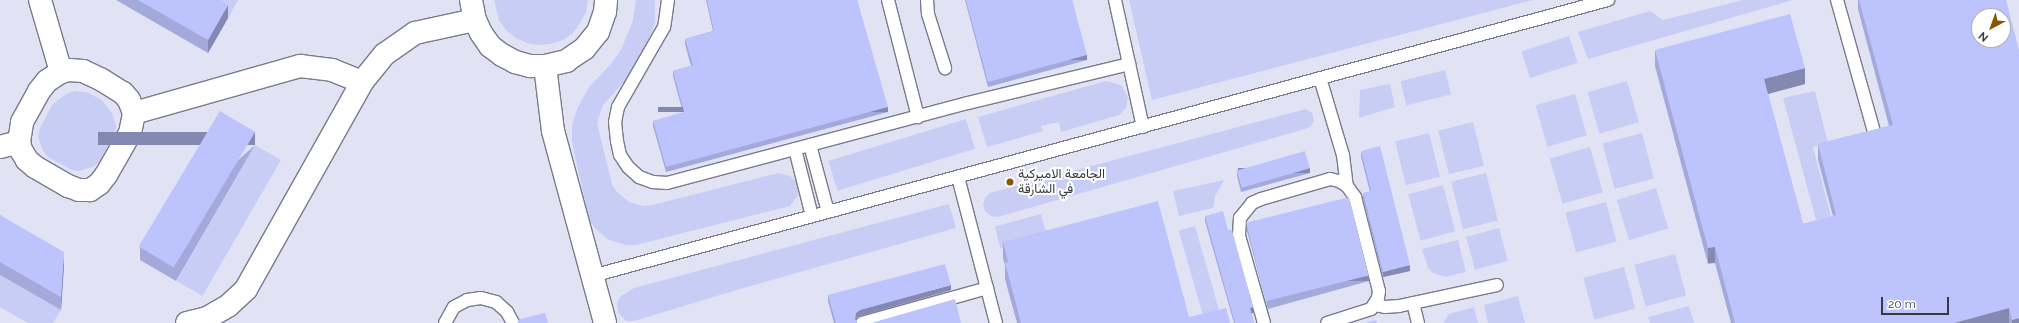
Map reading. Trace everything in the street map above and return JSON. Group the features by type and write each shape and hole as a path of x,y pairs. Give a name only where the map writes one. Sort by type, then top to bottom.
{"street":[{"path":"40,0 61,72"},
{"path":"187,323 207,318 228,306 246,289 362,82 385,54 415,33 473,10 486,40 502,55 515,62 530,66 545,66 566,60 584,49 598,32 605,12 606,0"},
{"path":"134,113 300,66 332,70 362,82"},
{"path":"545,66 553,131 605,323"},
{"path":"69,70 83,71 102,80 123,93 129,100 134,113 130,133 99,184 90,190 79,190 68,186 35,167 27,160 21,150 10,144 39,91 47,81 61,72 69,70"}],"lane":[{"path":"668,0 667,16 660,37 618,107 615,122 620,155 628,167 639,177 653,182 667,182 1129,64"},
{"path":"888,0 918,117"},
{"path":"927,0 928,14 945,68"},
{"path":"1115,0 1143,127"},
{"path":"592,276 1608,0"},
{"path":"1837,0 1875,135"},
{"path":"1320,78 1343,155 1347,186"},
{"path":"810,145 828,212"},
{"path":"795,149 812,216"},
{"path":"958,176 996,323"},
{"path":"1264,323 1239,236 1238,227 1240,218 1252,203 1261,199 1322,181 1339,181 1347,186 1355,197 1379,284 1378,298 1375,304 1365,312 1328,323"},
{"path":"1375,304 1385,307 1413,303 1497,284"},
{"path":"862,323 987,288"},
{"path":"445,323 454,307 467,300 481,298 496,302 507,312 513,323"},
{"path":"1413,303 1418,323"}],"shaded area":[{"path":"197,0 238,0 228,18"},
{"path":"494,0 588,0 586,12 573,33 563,40 551,44 539,45 527,43 516,38 506,30 499,20"},
{"path":"636,0 655,0 655,22 651,34 630,75 603,105 597,123 612,184 616,191 629,202 644,206 653,205 778,173 790,176 796,181 798,195 790,206 636,245 626,245 607,239 594,227 589,219 572,142 572,125 577,109 589,87 610,65 621,50 633,20"},
{"path":"1129,0 1533,0 1152,100"},
{"path":"1743,0 1793,0 1588,59 1578,32 1650,11 1663,20"},
{"path":"1569,36 1578,63 1530,78 1521,51"},
{"path":"1445,70 1451,94 1406,105 1400,81"},
{"path":"1106,81 1121,85 1128,97 1126,108 1119,115 1061,132 1059,122 1041,126 1043,131 987,147 978,117"},
{"path":"1627,81 1639,122 1599,134 1588,92"},
{"path":"1390,84 1395,107 1359,118 1360,90"},
{"path":"75,91 86,92 102,100 112,113 116,126 115,133 99,162 93,167 79,171 72,170 48,157 43,151 38,137 39,130 52,105 66,94"},
{"path":"1815,91 1828,143 1813,147 1831,216 1816,220 1783,98"},
{"path":"1575,94 1587,135 1547,147 1536,105"},
{"path":"1306,109 1312,113 1314,120 1311,126 1305,129 998,217 991,216 985,211 983,205 985,198 990,193"},
{"path":"966,119 975,149 837,191 828,161"},
{"path":"1473,122 1484,166 1449,174 1438,131"},
{"path":"1429,133 1440,177 1406,185 1395,141"},
{"path":"1642,133 1654,178 1615,189 1602,144"},
{"path":"255,145 281,160 202,296 176,281"},
{"path":"1590,147 1603,192 1563,204 1550,159"},
{"path":"1486,173 1498,221 1463,229 1451,182"},
{"path":"1224,180 1215,196 1213,208 1179,216 1173,191"},
{"path":"1443,185 1455,231 1421,241 1408,194"},
{"path":"1656,188 1668,228 1629,240 1617,200"},
{"path":"1606,202 1617,242 1576,252 1565,213"},
{"path":"949,204 956,228 740,289 634,321 626,321 618,312 617,302 621,296 634,288"},
{"path":"1041,214 1047,236 1001,249 995,226"},
{"path":"1195,226 1220,313 1204,318 1179,231"},
{"path":"1499,228 1508,261 1475,270 1466,237"},
{"path":"1458,240 1466,272 1446,277 1433,273 1428,268 1422,249"},
{"path":"1675,254 1686,296 1646,306 1634,265"},
{"path":"1624,267 1635,309 1595,319 1583,278"},
{"path":"0,275 61,310 53,323 28,323 0,307"},
{"path":"1518,296 1525,323 1488,323 1484,305"},
{"path":"1689,306 1694,323 1650,323 1648,317"},
{"path":"1474,307 1478,323 1443,323 1449,314"}],"building":[{"path":"138,0 220,0 228,5 208,40"},
{"path":"707,0 857,0 888,107 666,167 653,121 684,112 673,71 693,65 685,39 714,31"},
{"path":"966,0 1072,0 1087,55 988,82"},
{"path":"1859,0 2006,0 2008,8 1971,8 1971,48 2011,48 2011,19 2019,50 2019,318 2012,320 2009,308 1954,323 1735,323 1715,247 1708,248 1655,50 1790,14 1805,68 1764,79 1803,224 1836,215 1818,144 1893,125"},
{"path":"220,111 255,132 174,268 139,246"},
{"path":"1380,146 1410,265 1383,272 1363,193 1371,191 1361,151"},
{"path":"1305,151 1310,168 1242,188 1237,171"},
{"path":"1349,197 1369,276 1266,301 1246,223"},
{"path":"1158,201 1189,317 1226,308 1230,323 1021,323 1005,263 1008,262 1003,242"},
{"path":"1223,211 1228,230 1232,230 1253,307 1250,308 1254,323 1235,323 1205,216"},
{"path":"0,215 64,252 61,297 0,262"},
{"path":"945,264 951,285 860,310 856,313 855,319 857,323 836,323 828,295"},
{"path":"955,299 961,323 871,323"},
{"path":"545,313 548,323 517,323 520,319"},
{"path":"1376,320 1377,323 1365,323"}],"place":[{"name":"الجامعة الاميركية في الشارقة","path":"1010,182"}]}
